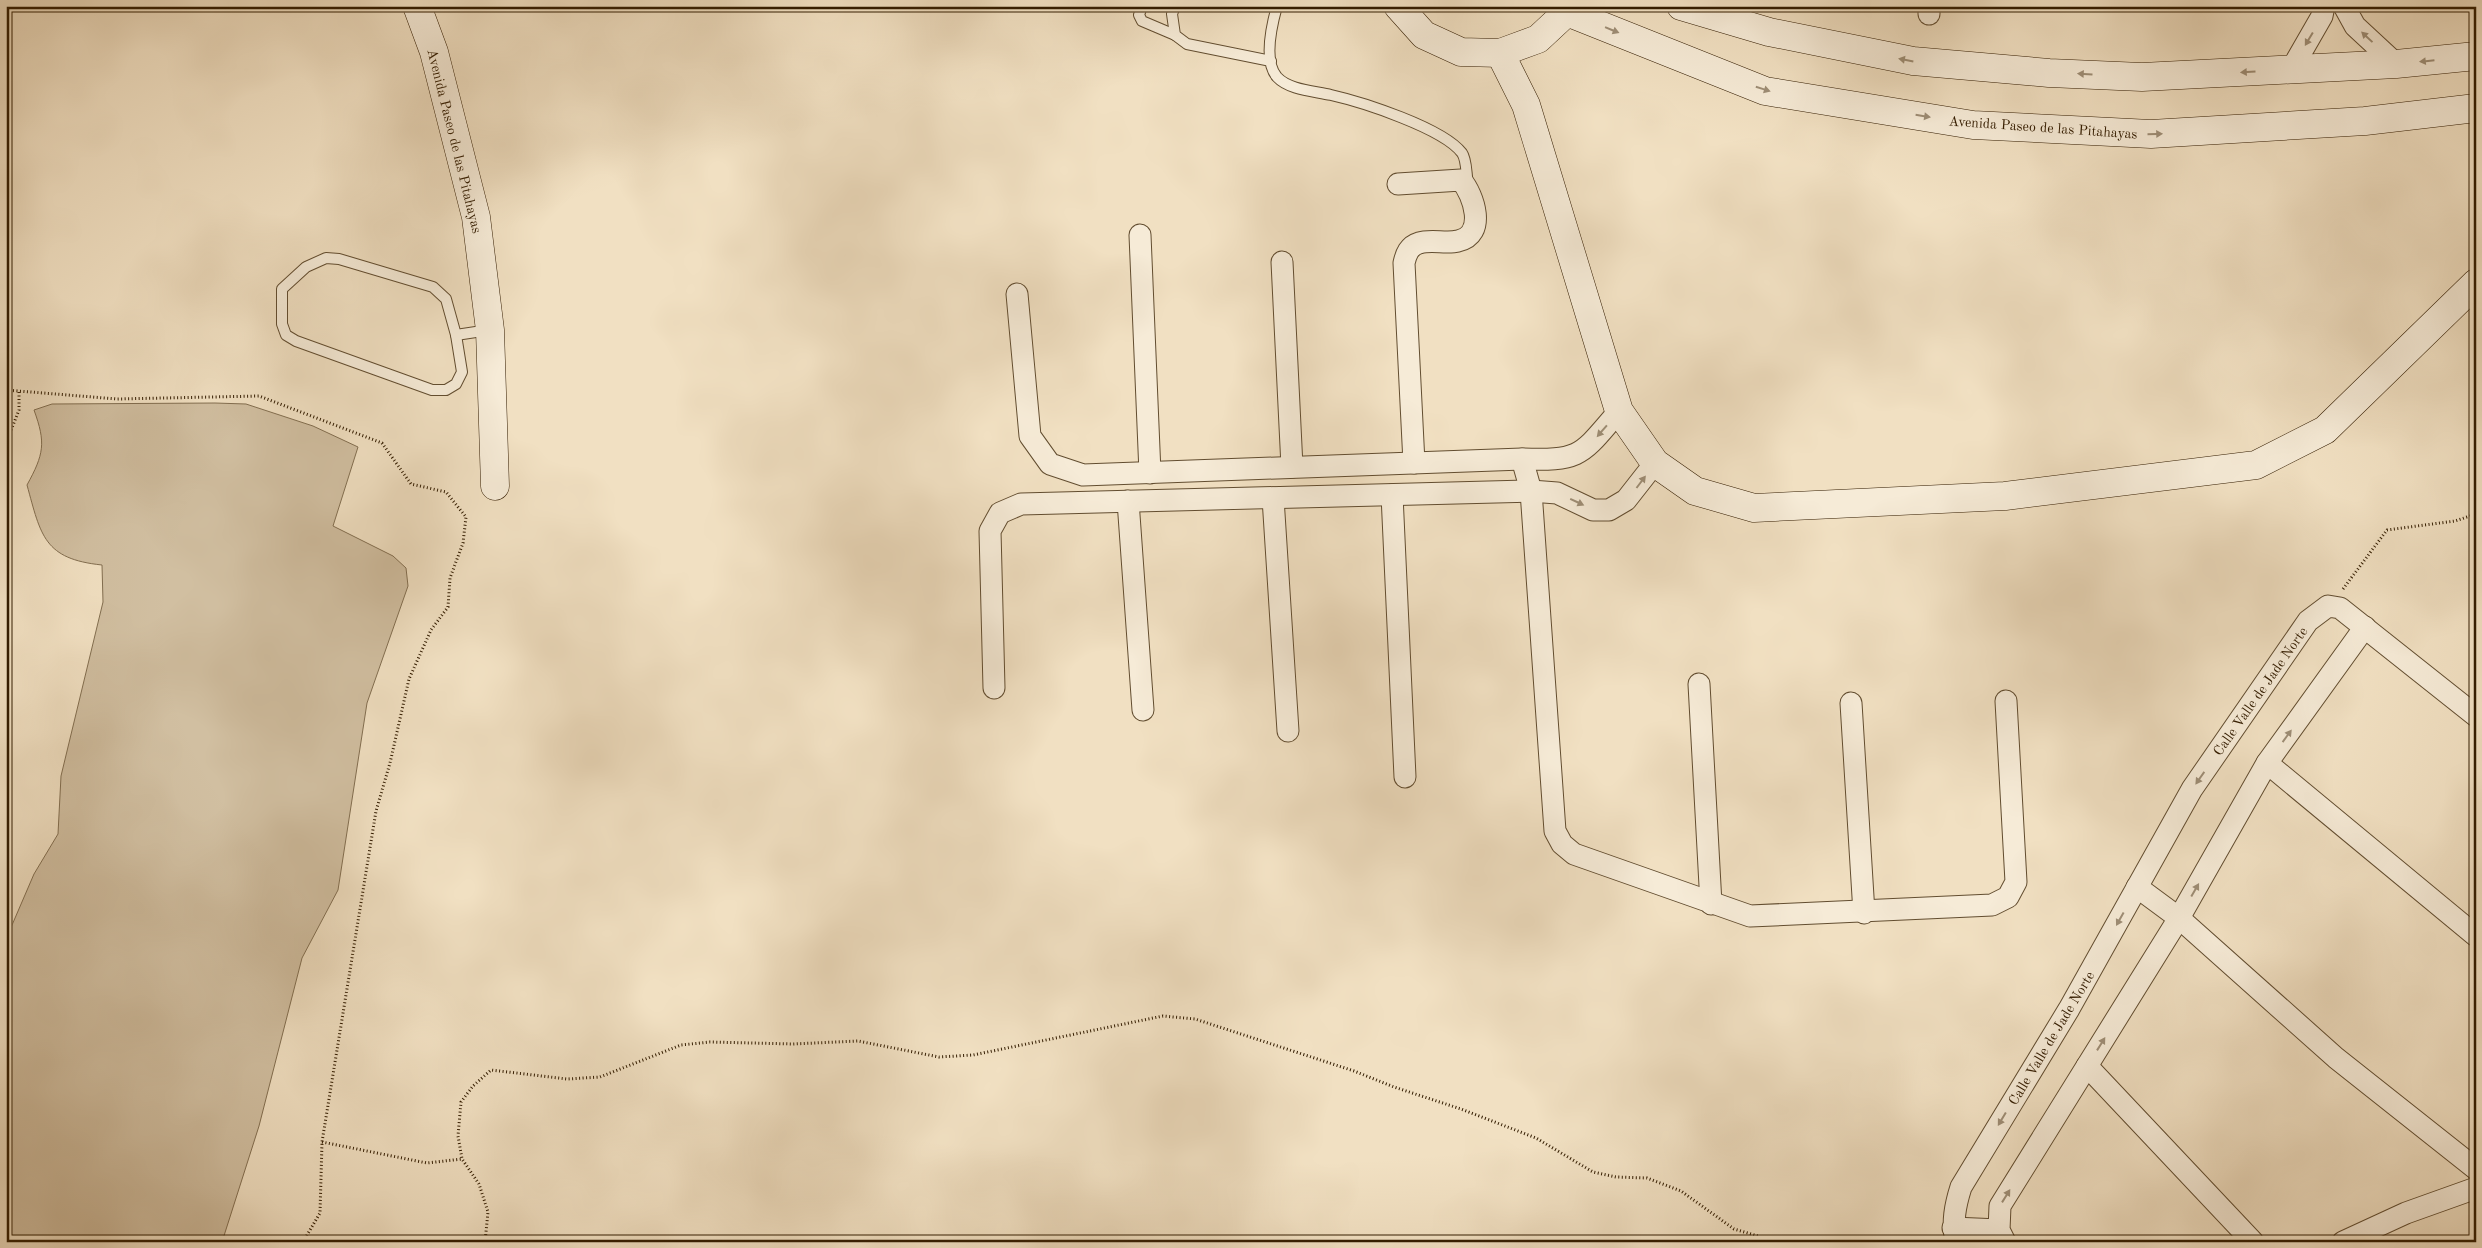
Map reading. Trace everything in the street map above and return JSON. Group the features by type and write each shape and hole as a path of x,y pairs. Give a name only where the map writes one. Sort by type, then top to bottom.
{"street":[{"name":"Avenida Paseo de las Pitahayas","path":"418,6 434,52 476,218 490,330 495,486"},
{"path":"1398,6 1424,35 1460,52 1500,53 1538,39 1568,9"},
{"path":"1681,6 1769,32 1913,61 2049,73 2142,77 2396,64 2476,56"},
{"path":"2290,70 2322,16 2324,6"},
{"path":"2344,6 2355,26 2396,64"},
{"name":"Avenida Paseo de las Pitahayas","path":"1568,9 1765,90 1973,125 2151,134 2365,121 2476,108"},
{"path":"1500,53 1526,105 1619,411 1655,463 1695,491 1754,508 2005,496 2256,465 2325,430 2476,283"},
{"path":"1398,184 1460,180 1468,189 1476,221 1472,233 1459,241 1419,243 1408,250 1404,263 1414,463"},
{"path":"1140,236 1150,473"},
{"path":"1282,262 1292,468"},
{"path":"1017,294 1030,436 1050,464 1083,475 1522,459 1559,460 1584,451 1619,411"},
{"path":"1522,459 1531,491 1555,831 1562,844 1574,854 1711,904 1750,916 1864,913 1992,905 2008,897 2016,882 2006,701"},
{"path":"994,688 990,531 1000,512 1021,504 1531,491 1556,492 1593,510 1609,510 1626,500 1655,463"},
{"path":"1392,495 1405,776"},
{"path":"1273,498 1288,731"},
{"path":"1128,502 1144,710"},
{"path":"2328,606 2340,608 2476,716"},
{"name":"Calle Valle de Jade Norte","path":"1955,1235 1955,1204 1961,1187 2069,1009 2192,789 2308,622 2328,606"},
{"path":"1955,1235 2002,1236 2000,1206 2179,918 2267,763 2364,628"},
{"path":"1699,684 1711,904"},
{"path":"1851,703 1864,913"},
{"path":"2267,763 2476,936"},
{"path":"2137,887 2179,918 2336,1058 2476,1169"},
{"path":"2087,1066 2253,1242"},
{"path":"2343,1242 2406,1212 2476,1188"}],"lane":[{"path":"1142,6 1139,15 1142,21 1175,35 1187,44 1271,61"},
{"path":"1174,6 1172,14 1175,35"},
{"path":"1277,6 1270,35 1271,61 1277,76 1291,86 1357,101 1446,138 1463,155 1468,189"},
{"path":"326,258 339,260 432,287 446,299 456,335 462,372 456,384 446,390 432,390 296,341 286,335 282,324 282,289 306,266 326,258"},
{"path":"456,335 490,330"}],"path":[{"path":"6,390 117,399 259,396 382,443 411,484 446,492 466,517 463,543 450,578 448,607 431,630 408,679 390,762 376,810 322,1142 320,1214 303,1242"},
{"path":"6,443 19,410 19,391"},
{"path":"2328,606 2387,530 2455,521 2476,514"},
{"path":"485,1242 488,1212 479,1184 462,1159 458,1136 461,1102 473,1086 491,1070 567,1079 600,1077 681,1045 710,1042 793,1044 858,1040 939,1057 973,1055 1163,1016 1195,1019 1354,1071 1460,1109 1536,1138 1594,1172 1616,1177 1647,1178 1682,1191 1734,1229 1758,1236 1765,1242"},
{"path":"322,1142 427,1163 462,1159"}],"shaded area":[{"path":"52,404 246,404 313,426 358,447 333,526 393,556 406,568 408,586 367,703 338,890 302,958 259,1126 222,1242 6,1242 6,939 34,874 58,834 61,776 103,602 102,565 83,562 68,557 56,550 48,542 36,518 27,485 40,456 42,440 34,410"}]}
